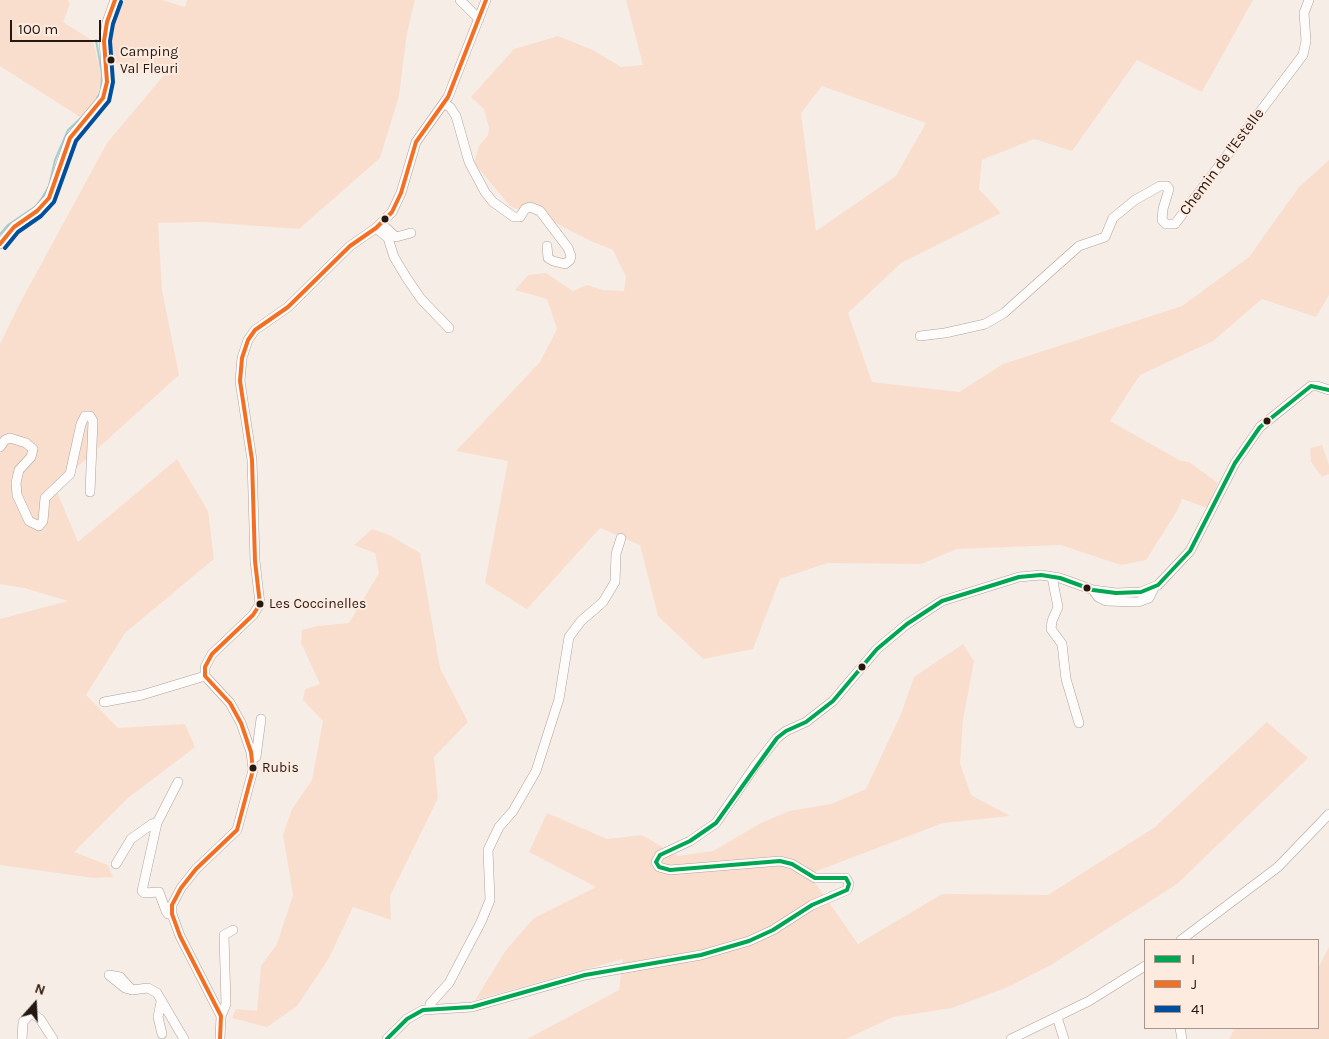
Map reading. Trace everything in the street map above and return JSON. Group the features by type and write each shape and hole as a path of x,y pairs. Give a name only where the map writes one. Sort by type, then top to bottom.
{"street":[{"path":"0,244 14,227 37,211 49,198 70,138 103,98 107,82 104,41 107,22 115,0"},
{"path":"460,0 479,20"},
{"path":"253,762 241,723 230,703 205,676 205,667 212,654 253,615 260,604 254,561 252,460 240,381 245,349 250,336 261,324 288,307 350,246 378,226 398,203 416,142 444,104 486,0"},
{"name":"Chemin de l'Estelle","path":"920,336 945,333 985,324 1004,313 1079,246 1105,238 1113,218 1135,200 1160,186 1167,186 1169,189 1162,220 1166,224 1175,224 1303,55 1306,41 1304,13 1309,0"},
{"path":"444,104 450,107 456,116 469,162 485,192 493,202 514,218 520,217 525,209 530,207 540,211 572,256 565,264 553,262 548,258 547,246"},
{"path":"378,226 396,237 411,233"},
{"path":"378,226 388,238 394,257 406,277 422,299 449,328"},
{"path":"387,1039 415,1014 430,1008 472,1007 585,975 654,965 722,949 760,937 812,906 847,890 850,884 846,878 815,878 792,864 780,861 670,870 659,866 656,859 660,855 690,841 716,823 755,766 777,738 786,731 806,722 838,697 877,649 922,613 948,599 1019,577 1052,576 1093,590 1130,594 1154,588 1166,578 1190,551 1235,463 1260,428 1308,388 1317,386 1329,390"},
{"path":"0,447 5,440 10,438 20,440 33,449 32,457 19,470 16,483 17,495 28,521 39,526 43,521 45,498 70,474 81,424 85,416 90,416 93,421 90,492"},
{"path":"430,1008 430,1004 449,984 482,922 490,900 488,850 499,827 513,811 536,771 558,699 569,637 581,621 603,602 615,582 616,554 621,538"},
{"path":"1052,576 1058,607 1051,629 1062,644 1066,679 1080,723"},
{"path":"104,702 142,696 205,676"},
{"path":"221,1016 180,936 172,914 172,904 181,888 196,869 236,830 253,762 261,719"},
{"path":"172,914 168,914 166,911 159,892 144,893 142,890 157,823 178,782"},
{"path":"1182,939 1278,867 1329,814"},
{"path":"116,864 131,839 152,824 157,823"},
{"path":"220,1039 221,1016 226,1004 224,935 233,930"},
{"path":"1011,1039 1089,1001 1144,967"},
{"path":"132,990 143,988 157,993 184,1039"},
{"path":"161,1002 158,1017 162,1034"},
{"path":"22,1039 23,1022 30,1014 40,1019 53,1039"},
{"path":"1056,1017 1064,1039"}],"shaded area":[{"path":"0,0 68,0 70,4 63,22 93,41 102,78 99,91 91,108 80,117 0,66"},
{"path":"124,0 162,0 185,7 187,0 415,0 407,33 399,96 380,158 299,229 204,222 158,223 162,290 179,375 55,487 78,542 177,459 208,511 214,559 125,633 86,695 118,728 185,724 195,747 128,798 74,852 108,865 113,877 94,878 0,865 0,619 68,601 24,588 0,584 0,344 20,303 107,143 164,75 112,62 111,30 115,12"},
{"path":"626,0 1253,0 1202,92 1137,60 1072,151 1034,139 982,160 979,189 1001,213 901,263 848,313 872,382 959,392 1003,364 1182,306 1249,257 1299,187 1329,160 1329,295 1316,317 1262,299 1213,341 1140,375 1110,421 1181,461 1189,462 1218,483 1208,508 1182,499 1177,511 1146,560 1121,565 1061,545 957,549 921,564 827,563 780,579 753,649 703,659 658,616 640,545 600,528 527,609 485,583 508,461 456,451 540,362 557,329 547,299 515,290 528,275 546,273 573,291 587,285 603,290 624,291 626,277 613,250 542,216 511,207 474,163 479,146 488,135 489,128 484,109 471,97 514,49 558,36 593,50 621,67 643,65","holes":["822,86 926,123 896,176 816,231 801,113"]},
{"path":"1322,445 1329,465 1329,474 1322,477 1311,462 1310,448"},
{"path":"372,529 389,535 420,553 440,668 468,722 434,757 438,798 390,896 391,920 353,907 329,958 297,1006 267,1027 232,1018 236,1009 257,1011 261,966 277,944 293,895 283,835 292,809 312,780 323,721 303,700 305,689 320,684 301,643 302,630 318,626 349,623 379,573 375,553 354,545"},
{"path":"963,644 974,661 963,720 960,763 971,795 1010,816 943,823 809,874 858,944 942,894 1048,895 1155,827 1267,722 1308,758 1177,884 1051,965 1008,987 952,1008 893,1017 846,1039 527,1039 619,990 623,959 475,1000 506,950 534,918 596,887 529,852 547,813 607,839 642,835 678,856 713,851 761,823 789,811 831,804 866,789 901,714 914,677"},
{"path":"1329,947 1329,1039 1229,1039 1234,1029 1319,1029 1319,966"}],"waterway":[{"path":"96,40 102,74 101,91 97,98"},
{"path":"0,234 8,225 36,206 42,198 49,186 55,160 68,130 82,117"}],"transit line":[{"name":"J","path":"0,244 14,227 37,211 49,198 70,138 103,98 107,82 104,41 107,22 115,0"},
{"name":"J","path":"220,1039 221,1016 180,936 172,914 172,905 181,888 196,869 237,830 253,770 251,752 241,723 230,703 205,676 205,667 212,654 253,615 260,604 255,561 252,460 240,381 242,358 248,340 255,330 288,307 350,246 376,228 392,212 401,193 416,142 448,97 486,0"},
{"name":"41","path":"5,248 18,232 41,216 54,202 76,141 109,101 113,82 110,41 113,24 121,2"},
{"name":"I","path":"387,1039 407,1019 423,1010 472,1007 585,975 701,955 749,941 773,930 812,905 847,890 849,884 846,878 815,878 792,864 780,861 670,870 659,867 656,862 660,855 690,841 716,823 777,738 786,731 806,722 833,701 877,649 907,624 942,601 1019,577 1041,575 1060,578 1093,590 1116,593 1141,592 1158,585 1190,551 1235,463 1260,427 1311,386 1329,390"}],"place":[{"name":"Camping Val Fleuri","path":"111,60"},
{"name":"Les Coccinelles","path":"260,604"},
{"name":"Rubis","path":"253,768"}]}
